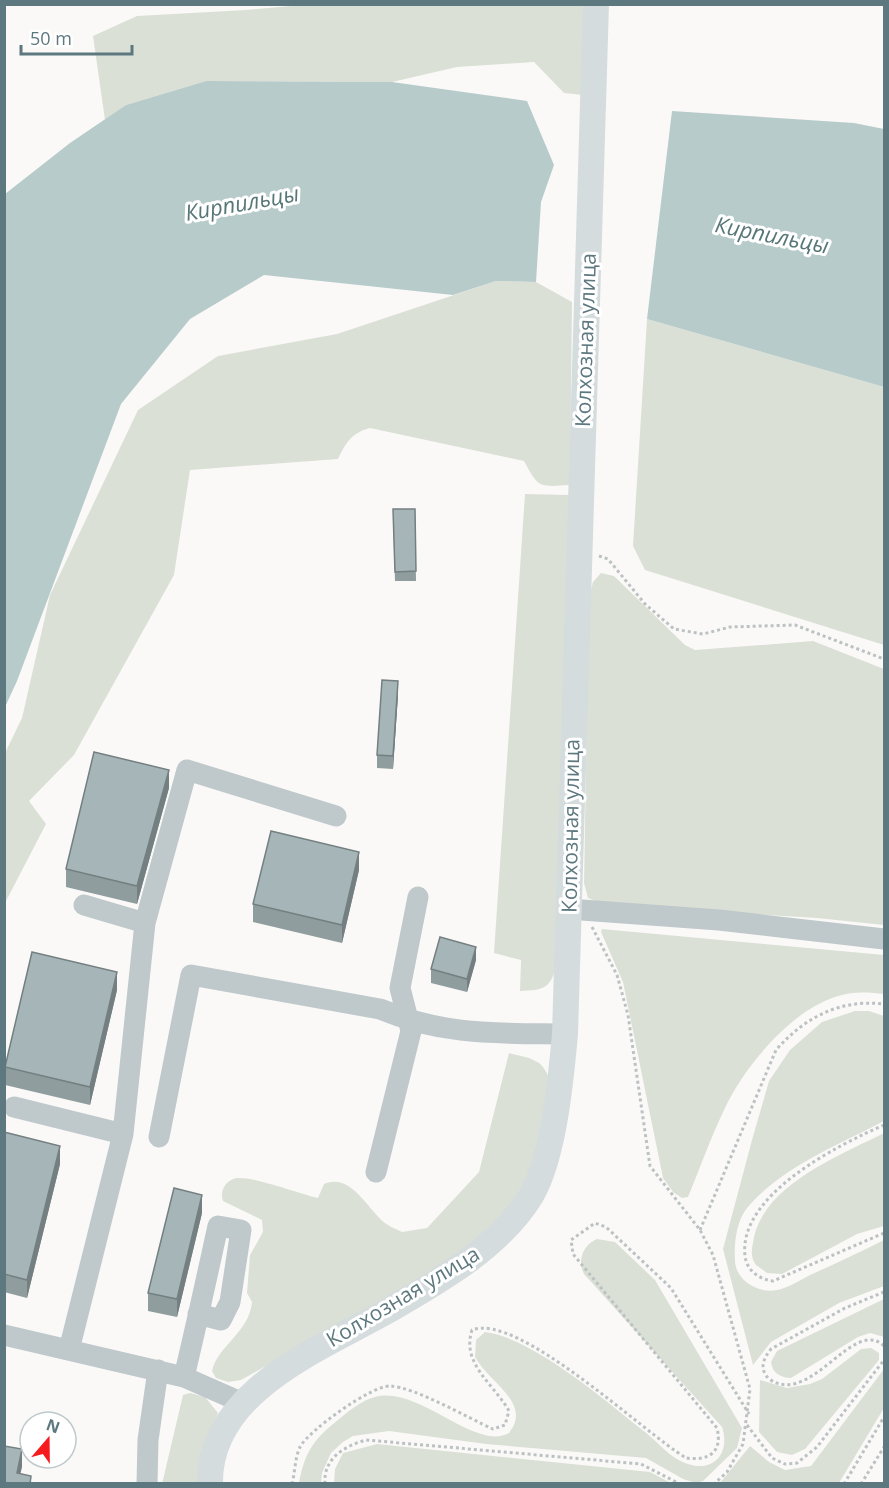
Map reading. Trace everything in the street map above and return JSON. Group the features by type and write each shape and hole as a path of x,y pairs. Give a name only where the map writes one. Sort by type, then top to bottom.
{"main road":[{"name":"Колхозная улица","path":"210,1484 215,1444 225,1425 243,1403 299,1359 391,1309 486,1248 513,1220 533,1192 543,1165 561,1085 575,910 578,549 596,4"}],"lane":[{"path":"69,1350 123,1134 145,923 187,770 336,816"},
{"path":"376,1172 411,1031 400,988 418,897"},
{"path":"84,905 145,923"},
{"path":"575,910 719,920 885,939"},
{"path":"159,1137 191,975 380,1010 408,1021 466,1033 565,1034"},
{"path":"14,1107 123,1134"},
{"path":"184,1377 198,1314"},
{"path":"4,1335 184,1377 243,1403"},
{"path":"147,1484 148,1440 158,1370"}],"path":[{"path":"578,549 608,559 645,604 675,629 703,634 730,627 795,625 885,659"},
{"path":"575,910 602,942 617,975 628,1015 650,1166 700,1230 718,1269 750,1389 749,1414 743,1444 732,1465 714,1484"},
{"path":"700,1230 776,1050 790,1035 826,1009 844,1005 885,1004"},
{"path":"885,1125 833,1151 772,1194 749,1229 744,1245 746,1260 756,1275 773,1281 885,1233"},
{"path":"292,1484 300,1447 310,1435 370,1391 390,1386 399,1388 493,1429 505,1425 509,1412 470,1359 468,1340 472,1330 480,1327 494,1329 549,1354 686,1458 705,1459 713,1456 719,1444 717,1428 573,1254 571,1240 595,1223 606,1227 671,1288 749,1414"},
{"path":"885,1292 845,1308 771,1349 765,1358 763,1367 769,1379 787,1384 808,1379 863,1340 876,1340 885,1346"},
{"path":"747,1425 772,1458 785,1464 797,1462 817,1447 885,1360"},
{"path":"844,1484 885,1417"},
{"path":"325,1484 324,1475 329,1463 345,1446 366,1440 641,1464 680,1484"},
{"path":"861,1484 885,1447"}],"shaded area":[{"path":"302,5 583,5 583,95 564,93 534,62 457,67 392,82 206,81 126,105 105,120 93,36 137,16"},
{"path":"496,281 536,282 572,302 570,485 541,484 524,461 370,428 350,439 338,459 190,470 174,575 74,755 29,801 46,824 5,903 5,753 22,718 50,595 138,410 218,356 337,334"},
{"path":"647,319 884,387 884,645 645,570 633,546"},
{"path":"525,494 569,495 556,967 551,980 544,987 520,991 521,960 494,953"},
{"path":"601,573 614,576 685,645 695,650 813,641 884,669 884,925 817,918 605,905 588,898 584,883 589,598 593,582"},
{"path":"602,929 884,955 884,994 860,992 835,997 818,1004 802,1014 771,1042 733,1092 688,1197 682,1198 673,1192 663,1178 623,982 601,932"},
{"path":"855,1011 869,1011 884,1016 884,1121 811,1158 761,1193 747,1208 740,1220 735,1240 735,1260 743,1279 755,1288 770,1291 790,1286 884,1240 884,1286 839,1303 771,1342 753,1365 723,1249 769,1081 790,1050 822,1022"},
{"path":"509,1053 534,1060 546,1071 549,1078 545,1123 527,1178 509,1207 479,1241 386,1298 241,1380 228,1382 216,1378 212,1371 215,1362 240,1331 250,1313 252,1302 247,1293 250,1255 263,1232 262,1220 223,1201 222,1193 225,1185 231,1180 247,1179 318,1198 324,1184 343,1183 358,1194 389,1226 402,1232 427,1228 479,1172"},
{"path":"884,1133 884,1226 857,1234 782,1274 767,1273 756,1265 752,1254 753,1243 759,1223 770,1205 804,1175"},
{"path":"597,1239 615,1242 655,1280 742,1428 737,1448 703,1481 696,1483 683,1479 646,1458 486,1444 389,1431 353,1436 331,1453 322,1473 321,1483 299,1483 304,1462 317,1440 351,1409 375,1397 392,1396 410,1400 480,1434 495,1436 509,1433 515,1422 516,1412 512,1402 475,1357 476,1340 485,1332 504,1337 547,1358 679,1460 695,1466 711,1464 717,1459 724,1446 722,1427 584,1274 581,1258 588,1245"},
{"path":"884,1299 884,1337 870,1333 858,1337 791,1378 781,1376 773,1369 771,1362 777,1351"},
{"path":"871,1348 879,1353 879,1360 805,1449 792,1455 777,1452 759,1432 760,1380 787,1388 810,1384 822,1379 861,1349"},
{"path":"884,1369 884,1408 839,1483 720,1483 750,1446 769,1462 785,1470 811,1466"},
{"path":"190,1393 205,1397 218,1413 204,1444 199,1483 162,1484 183,1395"},
{"path":"377,1444 650,1472 671,1483 334,1483 335,1469 343,1453"}],"water":[{"name":"Кирпильцы","path":"206,81 392,82 527,101 554,165 541,202 536,282 496,281 453,295 264,275 190,319 121,404 17,681 5,707 5,194 70,143 126,105"},
{"name":"Кирпильцы","path":"672,111 854,123 884,129 884,387 647,319"}],"building":[{"path":"393,509 415,509 416,571 395,572"},
{"path":"382,680 398,681 393,756 377,755"},
{"path":"94,752 169,770 137,886 66,869"},
{"path":"271,831 359,852 342,925 253,904"},
{"path":"440,937 476,947 467,979 431,969"},
{"path":"32,952 117,972 90,1087 5,1067"},
{"path":"4,1132 60,1146 27,1280 4,1274"},
{"path":"174,1188 202,1195 177,1299 148,1293"},
{"path":"4,1446 18,1448 17,1473 31,1476 30,1484 4,1484"}]}
